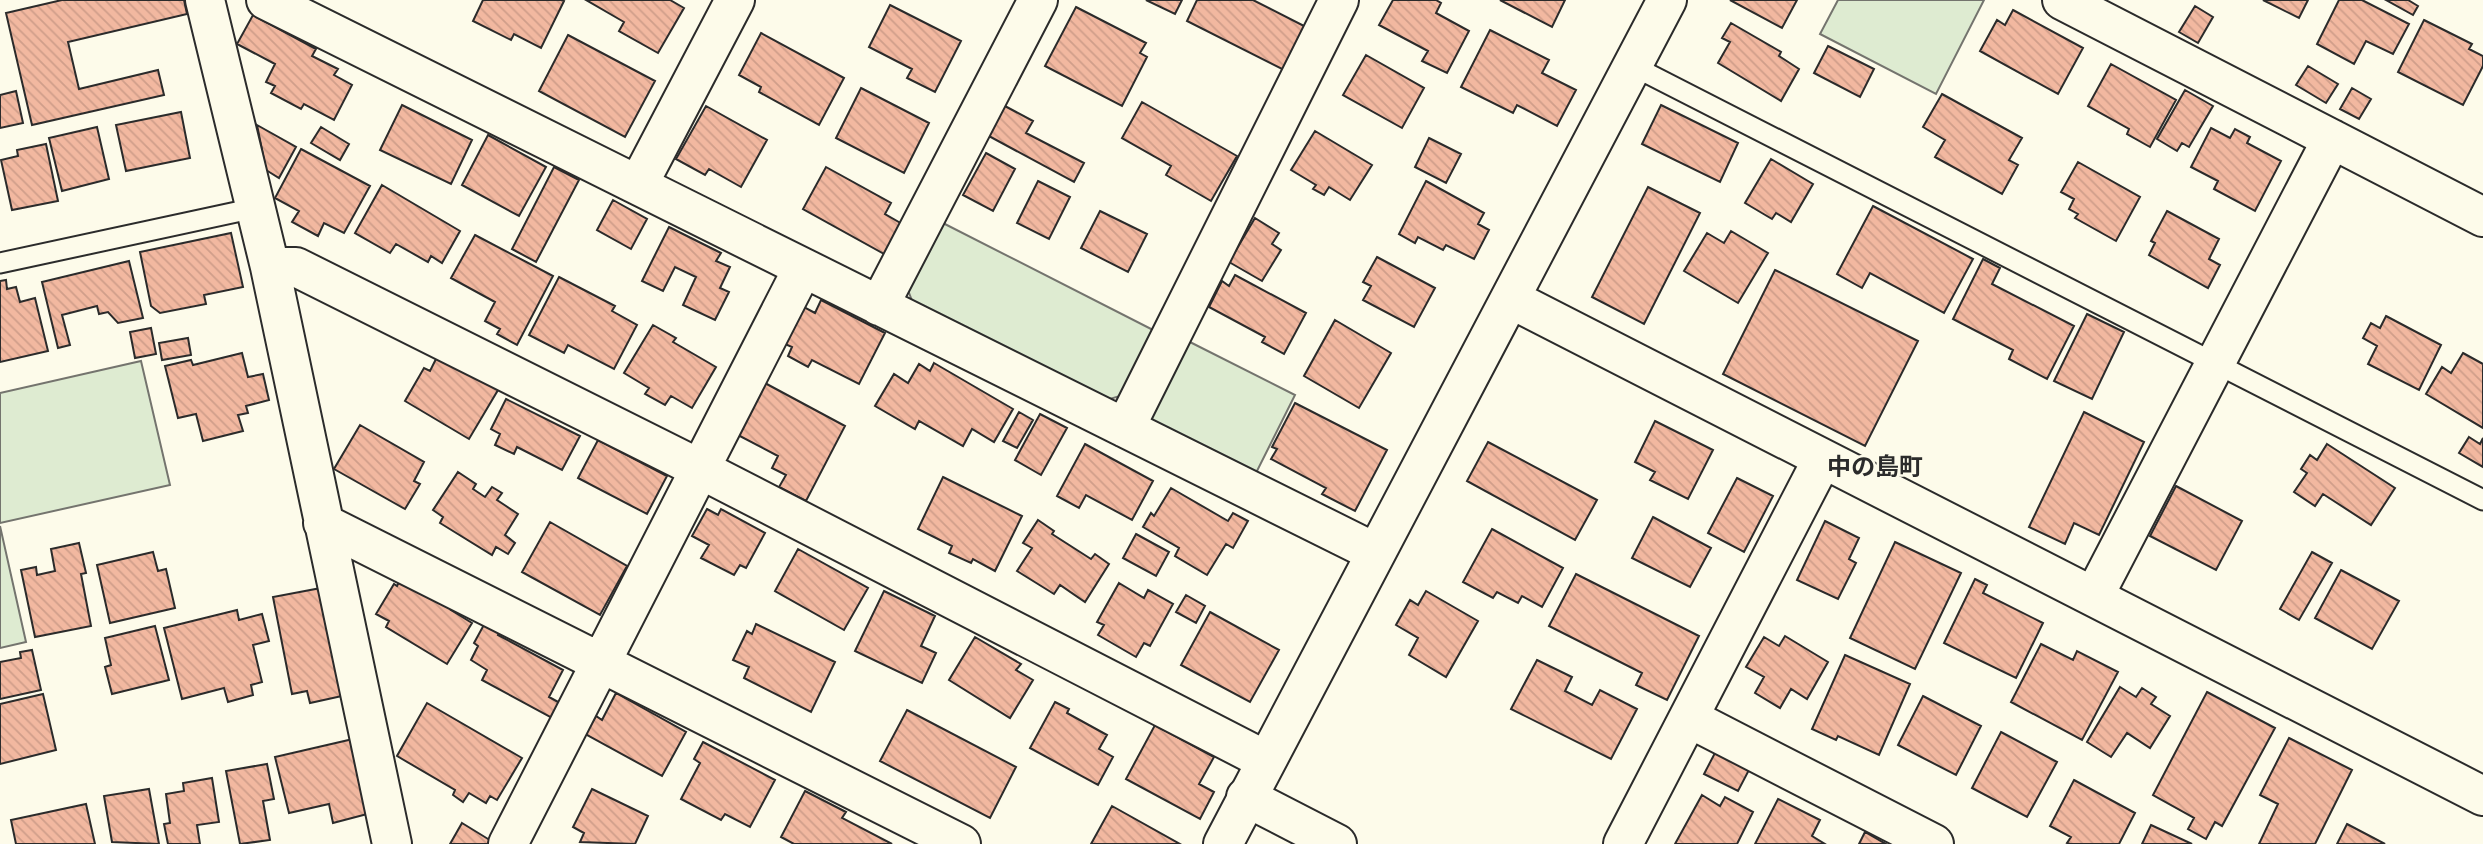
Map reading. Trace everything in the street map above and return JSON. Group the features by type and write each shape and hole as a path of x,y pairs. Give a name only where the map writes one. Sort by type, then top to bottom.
{"street":[{"path":"205,0 270,267 393,844"},
{"path":"266,0 1374,552"},
{"path":"638,185 735,0"},
{"path":"879,306 1038,0"},
{"path":"1125,428 1339,0"},
{"path":"1223,844 1374,552 1511,299 1667,0"},
{"path":"2062,0 2483,217"},
{"path":"2094,596 2332,139"},
{"path":"270,267 296,267 700,469 1265,761"},
{"path":"509,844 803,268"},
{"path":"1511,299 2483,796"},
{"path":"1623,844 1822,460"},
{"path":"323,523 961,844"},
{"path":"1689,718 1934,844"},
{"path":"1246,797 1337,844"}],"lane":[{"path":"1633,66 2483,500"},
{"path":"0,263 255,208"}],"green space":[{"path":"1838,0 1984,0 1936,94 1820,34"},
{"path":"937,220 1159,333 1127,394 1103,401 916,311 906,285"},
{"path":"1180,337 1295,395 1253,479 1153,429 1146,405"},
{"path":"141,361 170,485 0,523 0,393"},
{"path":"0,526 26,642 0,648"}],"building":[{"path":"62,0 184,0 187,14 68,42 79,89 158,70 164,95 32,125 6,13"},
{"path":"483,0 564,1 541,48 514,34 511,40 473,21"},
{"path":"586,0 670,0 684,8 658,53 619,31 624,22"},
{"path":"1146,0 1182,0 1175,14"},
{"path":"1197,0 1253,0 1308,28 1286,71 1187,21"},
{"path":"1393,0 1436,0 1441,3 1436,13 1469,31 1447,73 1422,61 1428,51 1379,25"},
{"path":"1500,0 1565,0 1552,27"},
{"path":"1730,0 1797,0 1782,28"},
{"path":"2263,0 2308,0 2299,18"},
{"path":"2339,0 2362,0 2409,24 2393,54 2366,41 2354,64 2317,44"},
{"path":"2386,0 2408,0 2418,6 2413,15"},
{"path":"890,5 961,41 935,92 907,78 912,69 869,47"},
{"path":"2195,6 2213,17 2198,43 2179,32"},
{"path":"1076,7 1146,43 1140,53 1147,57 1122,106 1045,66"},
{"path":"2013,10 2083,48 2058,94 1980,51 1997,20 2005,25"},
{"path":"253,15 316,49 312,56 338,69 334,75 352,85 334,120 304,104 301,109 271,93 275,86 266,82 275,64 237,44"},
{"path":"2424,20 2472,44 2469,49 2483,56 2483,66 2463,105 2398,72"},
{"path":"1731,23 1781,52 1779,56 1799,69 1781,101 1718,63 1730,42 1722,38"},
{"path":"1490,30 1549,60 1542,73 1576,90 1557,126 1517,105 1513,113 1461,87"},
{"path":"761,33 844,78 819,125 759,92 761,87 739,75"},
{"path":"568,35 655,81 625,137 539,91"},
{"path":"1828,46 1874,69 1860,97 1814,73"},
{"path":"1366,55 1424,88 1402,128 1343,95"},
{"path":"2111,64 2176,100 2150,147 2127,134 2129,129 2088,106"},
{"path":"2308,66 2338,84 2326,103 2296,85"},
{"path":"861,88 929,123 904,173 836,138"},
{"path":"2352,88 2371,99 2359,119 2340,109"},
{"path":"2185,90 2213,106 2189,147 2182,143 2177,151 2157,139"},
{"path":"16,91 23,123 0,128 0,95"},
{"path":"1942,94 2022,138 2009,160 2018,165 2002,194 1935,157 1945,140 1923,127"},
{"path":"1142,102 1237,156 1211,201 1166,175 1171,166 1122,138"},
{"path":"402,105 472,140 451,184 380,150"},
{"path":"1003,105 1033,121 1026,133 1084,163 1074,182 987,135"},
{"path":"1661,105 1738,143 1720,182 1642,144"},
{"path":"706,106 767,140 741,187 709,169 705,175 676,159"},
{"path":"181,112 190,158 126,171 116,125"},
{"path":"257,125 296,147 279,178 266,170"},
{"path":"97,127 109,179 62,191 49,138"},
{"path":"321,127 349,144 340,160 311,143"},
{"path":"2211,128 2230,138 2235,129 2250,137 2247,143 2281,161 2255,211 2214,189 2218,181 2191,167"},
{"path":"1315,131 1372,165 1350,200 1329,187 1324,195 1313,189 1316,185 1291,170"},
{"path":"488,135 546,167 519,216 462,185"},
{"path":"1429,138 1461,154 1446,183 1415,167"},
{"path":"46,144 58,201 12,210 1,160 18,156 17,150"},
{"path":"301,149 370,186 344,233 324,223 318,236 292,222 299,211 275,198"},
{"path":"986,153 1015,169 993,211 963,195"},
{"path":"1771,159 1813,184 1791,222 1776,213 1772,219 1745,203"},
{"path":"2078,162 2140,197 2116,241 2075,218 2078,214 2069,209 2074,199 2061,192"},
{"path":"554,167 579,180 536,262 512,249"},
{"path":"826,167 891,203 885,214 904,225 886,255 803,209"},
{"path":"1038,181 1070,197 1049,239 1017,223"},
{"path":"1426,181 1484,213 1478,224 1489,230 1474,259 1446,245 1443,250 1418,237 1415,243 1399,234"},
{"path":"382,185 460,231 442,263 431,256 428,262 396,244 390,253 355,233"},
{"path":"1648,187 1700,213 1644,324 1592,297"},
{"path":"613,200 647,219 631,249 597,230"},
{"path":"1873,206 1973,259 1944,313 1870,273 1862,288 1837,274"},
{"path":"1100,211 1147,234 1128,272 1081,248"},
{"path":"2167,211 2219,239 2209,259 2220,265 2208,288 2149,255 2155,243 2151,241"},
{"path":"1255,218 1279,233 1272,244 1281,250 1262,281 1229,262"},
{"path":"669,227 721,253 716,261 730,267 720,288 729,292 715,320 683,305 696,277 675,267 663,291 642,281"},
{"path":"1731,231 1768,253 1738,303 1684,271 1707,233 1724,243"},
{"path":"231,233 243,287 204,295 206,304 160,313 151,306 140,252"},
{"path":"475,235 553,276 517,345 497,334 500,329 485,321 495,302 451,278"},
{"path":"1377,257 1435,288 1414,327 1363,300 1371,286 1363,282"},
{"path":"1983,259 2000,268 1992,284 2074,326 2047,379 2009,359 2013,350 1953,319"},
{"path":"129,261 143,318 118,323 108,312 99,314 97,306 62,315 70,345 58,348 42,282"},
{"path":"1775,270 1918,341 1865,446 1723,374"},
{"path":"1235,275 1306,313 1284,354 1262,342 1265,337 1209,307 1222,281 1229,286"},
{"path":"559,277 615,306 612,311 637,325 614,369 568,345 564,353 529,335"},
{"path":"6,280 7,289 16,287 20,302 35,298 48,351 0,362 0,281"},
{"path":"821,300 885,333 859,384 812,360 808,367 788,356 792,347 785,344 804,307 815,313"},
{"path":"2087,314 2124,332 2092,399 2054,381"},
{"path":"2386,316 2441,345 2419,390 2368,364 2377,346 2363,338 2371,323 2380,328"},
{"path":"1335,320 1391,353 1359,408 1304,376"},
{"path":"653,325 676,338 673,342 716,367 692,408 671,396 665,405 645,394 649,388 624,373"},
{"path":"151,328 156,354 135,358 130,332"},
{"path":"188,338 191,355 162,360 159,343"},
{"path":"242,353 248,377 263,374 269,400 246,406 248,413 238,415 243,431 203,441 196,414 178,418 165,366 191,360 193,365"},
{"path":"2463,353 2483,364 2483,428 2426,394 2442,367 2451,373"},
{"path":"438,355 498,390 469,439 405,401 424,368 430,371"},
{"path":"934,363 1013,409 994,442 972,429 963,446 919,421 915,429 875,406 894,374 908,383 919,364 930,371"},
{"path":"763,382 845,426 806,501 779,487 786,475 772,468 778,456 736,434"},
{"path":"506,399 580,436 562,470 517,447 514,454 495,445 500,434 491,429"},
{"path":"1295,403 1387,450 1355,511 1322,494 1326,488 1271,459 1277,449 1272,447"},
{"path":"1019,412 1033,420 1017,448 1003,441"},
{"path":"2084,412 2144,442 2099,535 2074,523 2065,544 2029,527"},
{"path":"1040,414 1067,428 1041,475 1015,460"},
{"path":"1655,421 1713,450 1688,499 1650,480 1655,472 1635,462"},
{"path":"360,425 424,462 414,481 420,484 405,509 334,469"},
{"path":"2469,437 2480,444 2483,438 2483,467 2459,453"},
{"path":"598,440 667,476 647,514 578,478"},
{"path":"1488,442 1597,500 1575,540 1467,481"},
{"path":"1085,444 1153,481 1132,520 1086,495 1079,508 1057,496"},
{"path":"2327,444 2395,488 2371,525 2323,494 2315,506 2294,492 2307,473 2301,469 2310,455 2317,460"},
{"path":"458,472 476,484 473,489 485,497 492,487 502,493 497,500 518,514 505,535 515,543 508,554 496,547 492,555 440,523 443,517 433,510"},
{"path":"943,477 1022,516 995,571 973,559 971,563 949,553 952,546 918,529"},
{"path":"1737,478 1773,496 1744,552 1708,533"},
{"path":"2176,486 2242,521 2216,570 2150,536"},
{"path":"1171,488 1228,521 1233,513 1248,521 1233,548 1226,544 1207,575 1175,556 1179,548 1143,527 1151,513 1154,516"},
{"path":"707,509 718,515 721,509 765,533 746,568 740,565 734,575 701,558 709,545 692,536"},
{"path":"1653,517 1711,548 1690,587 1632,558"},
{"path":"1038,520 1054,531 1052,534 1091,559 1095,554 1109,564 1085,602 1060,585 1054,594 1017,571 1032,548 1023,543"},
{"path":"1825,521 1859,538 1849,559 1856,563 1838,599 1797,580"},
{"path":"550,522 627,566 600,615 522,572"},
{"path":"1492,529 1563,568 1542,607 1522,596 1518,603 1497,592 1493,598 1463,582"},
{"path":"1136,534 1169,552 1156,576 1123,558"},
{"path":"1895,542 1961,573 1915,669 1850,638"},
{"path":"79,543 86,573 81,574 91,626 35,637 21,570 36,567 37,575 55,571 51,549"},
{"path":"798,549 868,588 844,630 775,591"},
{"path":"153,552 158,571 166,569 175,608 110,623 97,565"},
{"path":"2312,552 2332,563 2299,620 2280,609"},
{"path":"2341,570 2399,601 2372,649 2315,618"},
{"path":"1576,574 1699,636 1667,700 1636,685 1642,673 1549,626"},
{"path":"1975,579 1987,585 1983,593 2043,623 2016,678 1944,643"},
{"path":"400,580 454,606 451,610 472,623 447,664 386,627 389,621 376,614 394,584 397,586"},
{"path":"1119,583 1144,598 1148,590 1173,604 1150,646 1144,643 1136,657 1098,635 1104,625 1097,622"},
{"path":"321,588 342,696 310,703 307,691 292,694 273,597"},
{"path":"884,591 935,616 921,646 936,653 922,683 855,651"},
{"path":"1426,591 1478,621 1446,677 1409,655 1418,638 1396,625 1410,600 1418,605"},
{"path":"1186,595 1205,606 1196,623 1176,612"},
{"path":"237,610 239,620 262,614 269,641 253,645 262,682 251,685 253,695 228,702 224,688 182,699 164,628"},
{"path":"1210,612 1279,650 1250,702 1181,665"},
{"path":"486,621 501,629 498,635 563,670 549,697 560,703 552,718 482,680 487,670 471,660 478,646 474,643"},
{"path":"756,624 835,662 811,712 744,678 749,667 733,660 747,631 752,634"},
{"path":"155,626 169,680 112,694 105,667 111,665 105,638"},
{"path":"1785,636 1828,662 1807,699 1791,689 1780,708 1755,693 1764,677 1746,667 1764,637 1779,646"},
{"path":"975,637 1021,664 1016,670 1033,680 1010,718 949,680"},
{"path":"2041,644 2073,660 2077,651 2118,672 2082,740 2011,702"},
{"path":"32,650 41,690 0,699 0,662 21,658 20,652"},
{"path":"1845,655 1910,684 1879,755 1838,736 1836,740 1812,729"},
{"path":"1537,660 1572,677 1565,691 1592,705 1600,690 1637,709 1611,759 1511,709"},
{"path":"2120,687 2136,697 2142,688 2156,697 2151,704 2170,716 2150,748 2127,733 2111,757 2087,742"},
{"path":"2207,692 2275,728 2222,826 2215,822 2206,839 2188,829 2194,818 2153,795"},
{"path":"616,693 686,732 662,776 585,734 596,716 602,720"},
{"path":"43,694 56,750 0,764 0,704"},
{"path":"1923,696 1981,726 1956,775 1898,745"},
{"path":"1055,702 1069,709 1067,713 1107,735 1099,749 1113,757 1098,785 1030,748"},
{"path":"427,703 522,758 497,800 490,796 486,803 469,793 463,802 453,795 455,790 397,756"},
{"path":"907,710 1016,767 990,818 880,761"},
{"path":"1155,725 1214,757 1199,784 1214,792 1200,819 1126,779"},
{"path":"2001,732 2057,762 2027,817 1972,788"},
{"path":"2289,738 2352,770 2315,844 2259,844 2278,804 2260,795"},
{"path":"353,739 371,813 333,823 329,804 289,813 275,757"},
{"path":"703,742 775,780 750,827 725,814 721,820 681,799 700,763 694,759"},
{"path":"1716,751 1750,768 1738,791 1704,774"},
{"path":"267,764 274,799 263,801 270,840 240,844 226,771"},
{"path":"212,778 219,822 197,825 200,844 168,844 164,824 170,823 166,794 184,791 183,783"},
{"path":"2074,780 2135,813 2119,844 2070,844 2067,843 2071,837 2050,826"},
{"path":"149,789 159,844 112,842 104,796"},
{"path":"592,789 648,816 635,844 580,842 584,833 573,827"},
{"path":"805,791 846,812 842,818 892,844 794,844 781,837"},
{"path":"1702,795 1720,806 1725,797 1753,812 1737,844 1675,844"},
{"path":"1778,799 1820,820 1812,836 1825,844 1755,844"},
{"path":"86,804 95,844 16,844 11,820"},
{"path":"1112,806 1180,844 1091,844"},
{"path":"462,823 493,842 492,844 450,844"},
{"path":"2347,824 2385,844 2337,844"},
{"path":"2151,825 2192,844 2142,844"},
{"path":"1865,832 1886,844 1859,844"}],"district":[{"name":"中の島町","path":"1875,467"}]}
